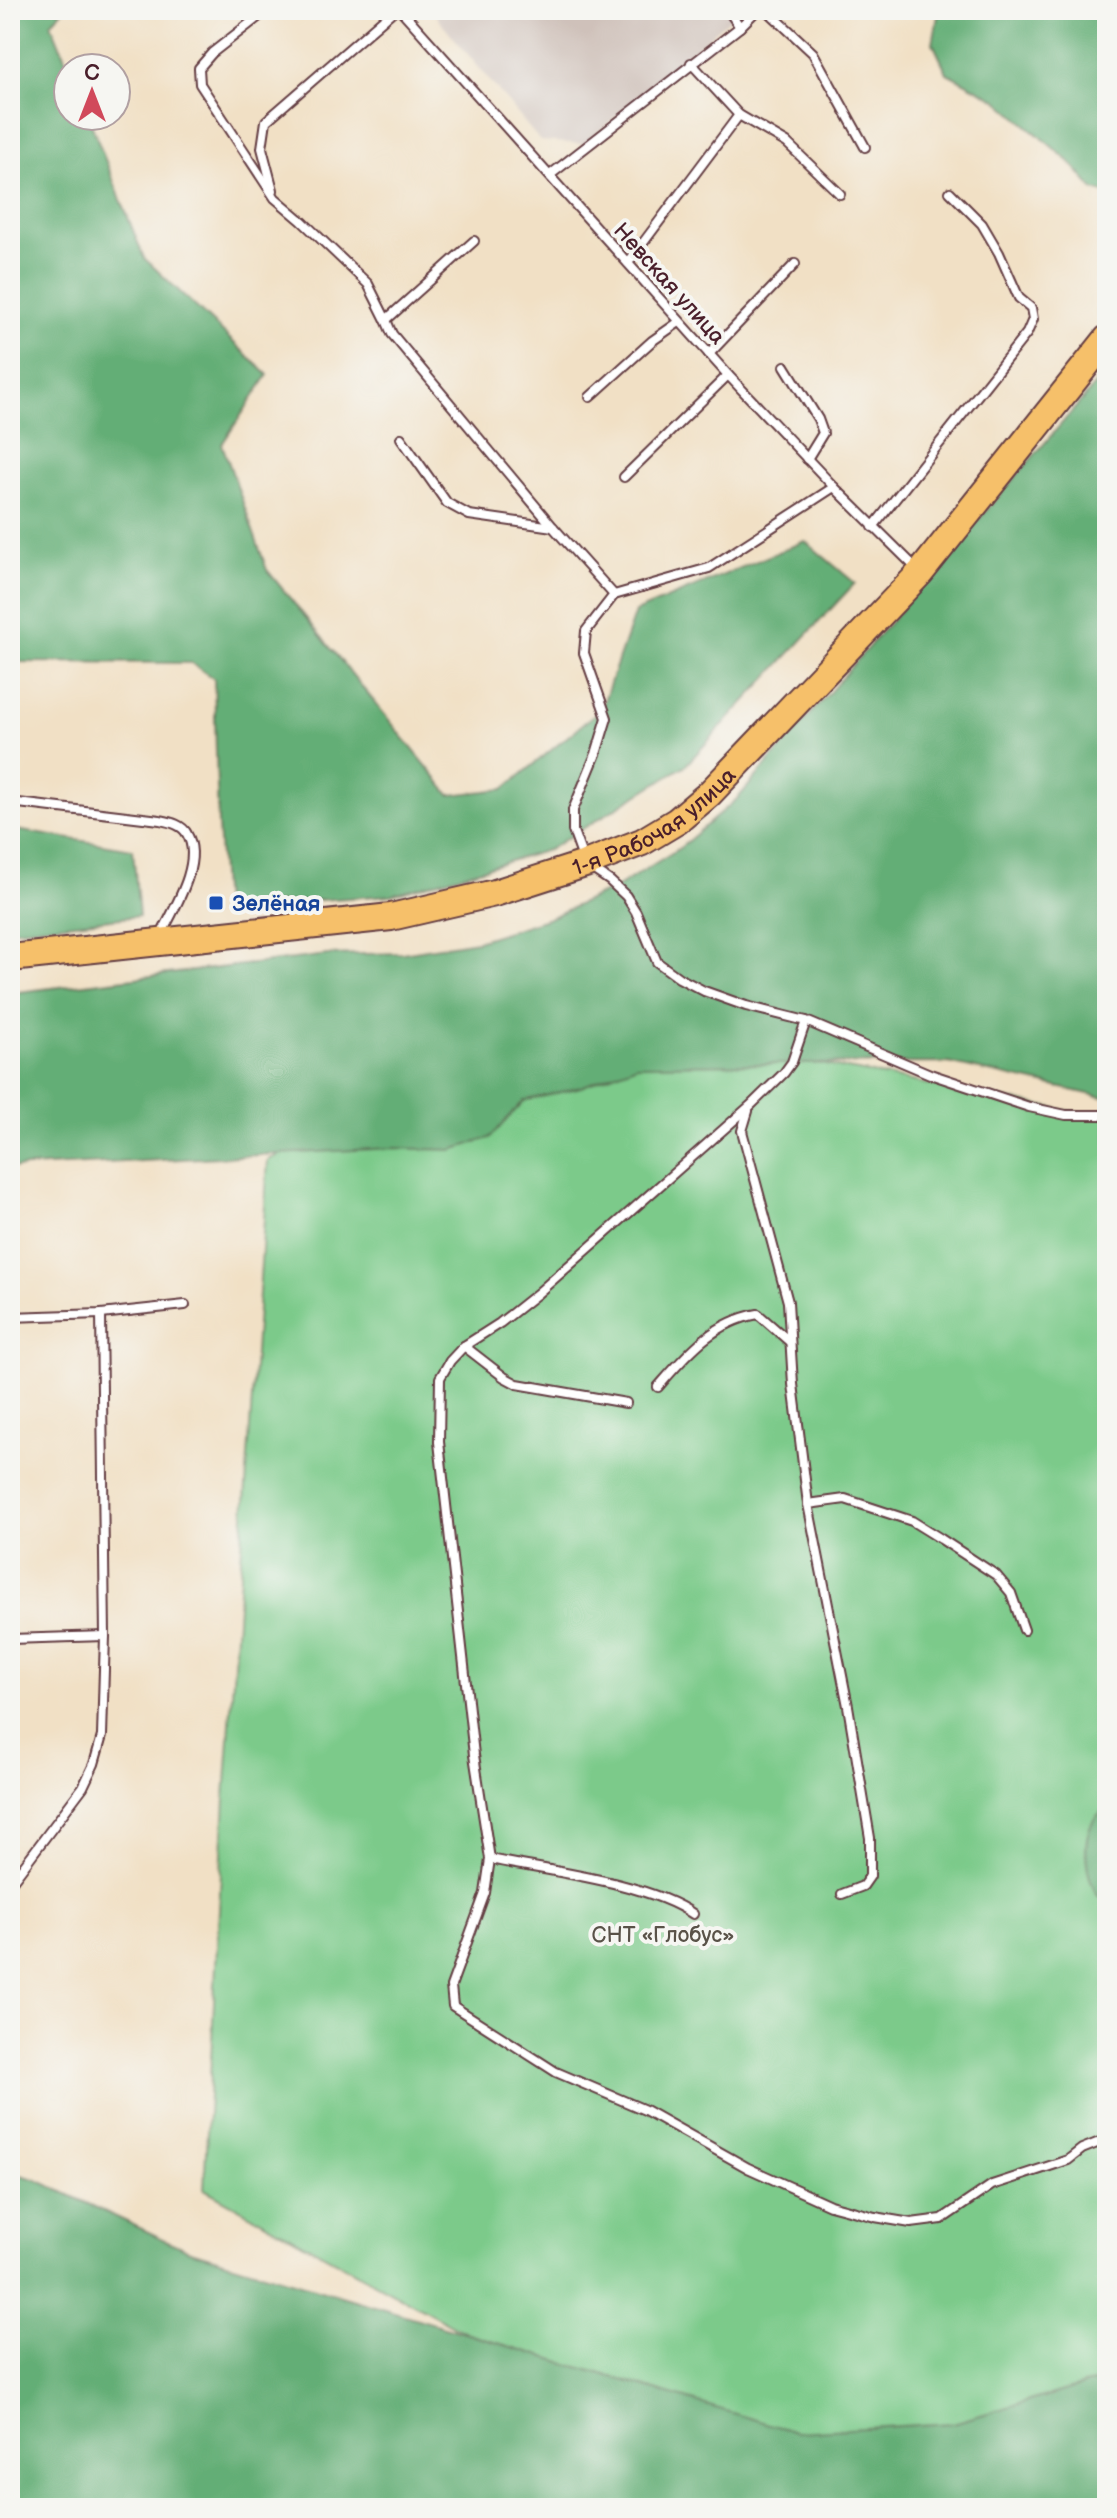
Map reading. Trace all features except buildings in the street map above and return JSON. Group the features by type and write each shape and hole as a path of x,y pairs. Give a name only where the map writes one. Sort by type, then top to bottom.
{"main road":[{"name":"1-я Рабочая улица","path":"10,958 391,917 495,893 642,842 677,821 709,794 921,572 1107,339"}],"lane":[{"path":"267,10 212,53 199,68 200,84 275,198 368,284 392,334 553,527 614,595"},
{"path":"275,198 262,148 266,121 394,10"},
{"name":"Невская улица","path":"401,10 728,375 873,527 921,572"},
{"path":"728,10 740,27"},
{"path":"550,175 740,27 757,10"},
{"path":"767,10 813,53 865,147"},
{"path":"691,63 739,115 787,143 840,194"},
{"path":"628,263 739,115"},
{"path":"873,527 1027,333 1033,319 1031,308 1019,298 982,224 950,192"},
{"path":"386,320 474,241"},
{"path":"709,354 795,264"},
{"path":"590,397 652,341 679,322"},
{"path":"785,366 818,419 823,433 807,459"},
{"path":"624,477 728,375"},
{"path":"401,438 447,503 469,515 553,527"},
{"path":"834,487 709,568 614,595 586,631 584,653 607,718 573,810 573,831 585,864 626,896 657,962 704,991 746,1006 806,1021 930,1074 1029,1107 1066,1115 1107,1115"},
{"path":"10,802 160,820 176,824 187,833 192,853 191,866 157,942"},
{"path":"806,1021 792,1062 784,1073 538,1293 464,1346 440,1378 439,1442 474,1755 490,1859 485,1893 451,1986 453,2006 556,2072 645,2110 748,2168 848,2211 911,2223 942,2219 992,2185 1068,2160 1082,2149 1107,2139"},
{"path":"750,1106 742,1131 788,1302 793,1384 808,1504 848,1706 870,1838 870,1876 863,1886 842,1894"},
{"path":"10,1317 101,1314 185,1305"},
{"path":"10,1884 83,1787 102,1736 105,1636 101,1314"},
{"path":"658,1387 700,1341 740,1317 758,1314 790,1342"},
{"path":"464,1346 517,1384 626,1403"},
{"path":"808,1504 845,1499 912,1521 996,1575 1011,1593 1024,1630"},
{"path":"10,1639 105,1636"},
{"path":"490,1859 646,1892 693,1914"}],"shaded area":[{"path":"431,10 740,10 584,144 540,141"}],"green space":[{"path":"10,10 63,10 51,23 63,52 52,52 52,132 94,132 144,258 268,375 222,444 267,570 450,795 504,789 601,709 635,612 805,541 855,583 686,765 548,850 391,895 223,907 214,679 191,663 10,662"},
{"path":"939,10 1107,10 1107,194 1094,190 1070,162 996,99 947,73 933,43"},
{"path":"1107,371 1107,1098 948,1063 637,1065 581,1087 524,1101 490,1138 452,1150 393,1148 10,1168 10,993 327,955 402,953 477,941 549,918 617,887 681,847 738,798"},
{"path":"10,829 133,849 139,916 10,930"},
{"name":"СНТ «Глобус»","path":"587,1020 1107,1118 1107,2508 784,2508 204,2189 225,1798 268,1160"},
{"path":"1107,1807 1107,1899 1098,1896 1094,1888 1086,1849 1093,1821"},
{"path":"10,2172 35,2179 187,2250 796,2432 953,2423 1107,2381 1107,2508 10,2508"}],"place":[{"name":"Зелёная","path":"216,903"}]}
